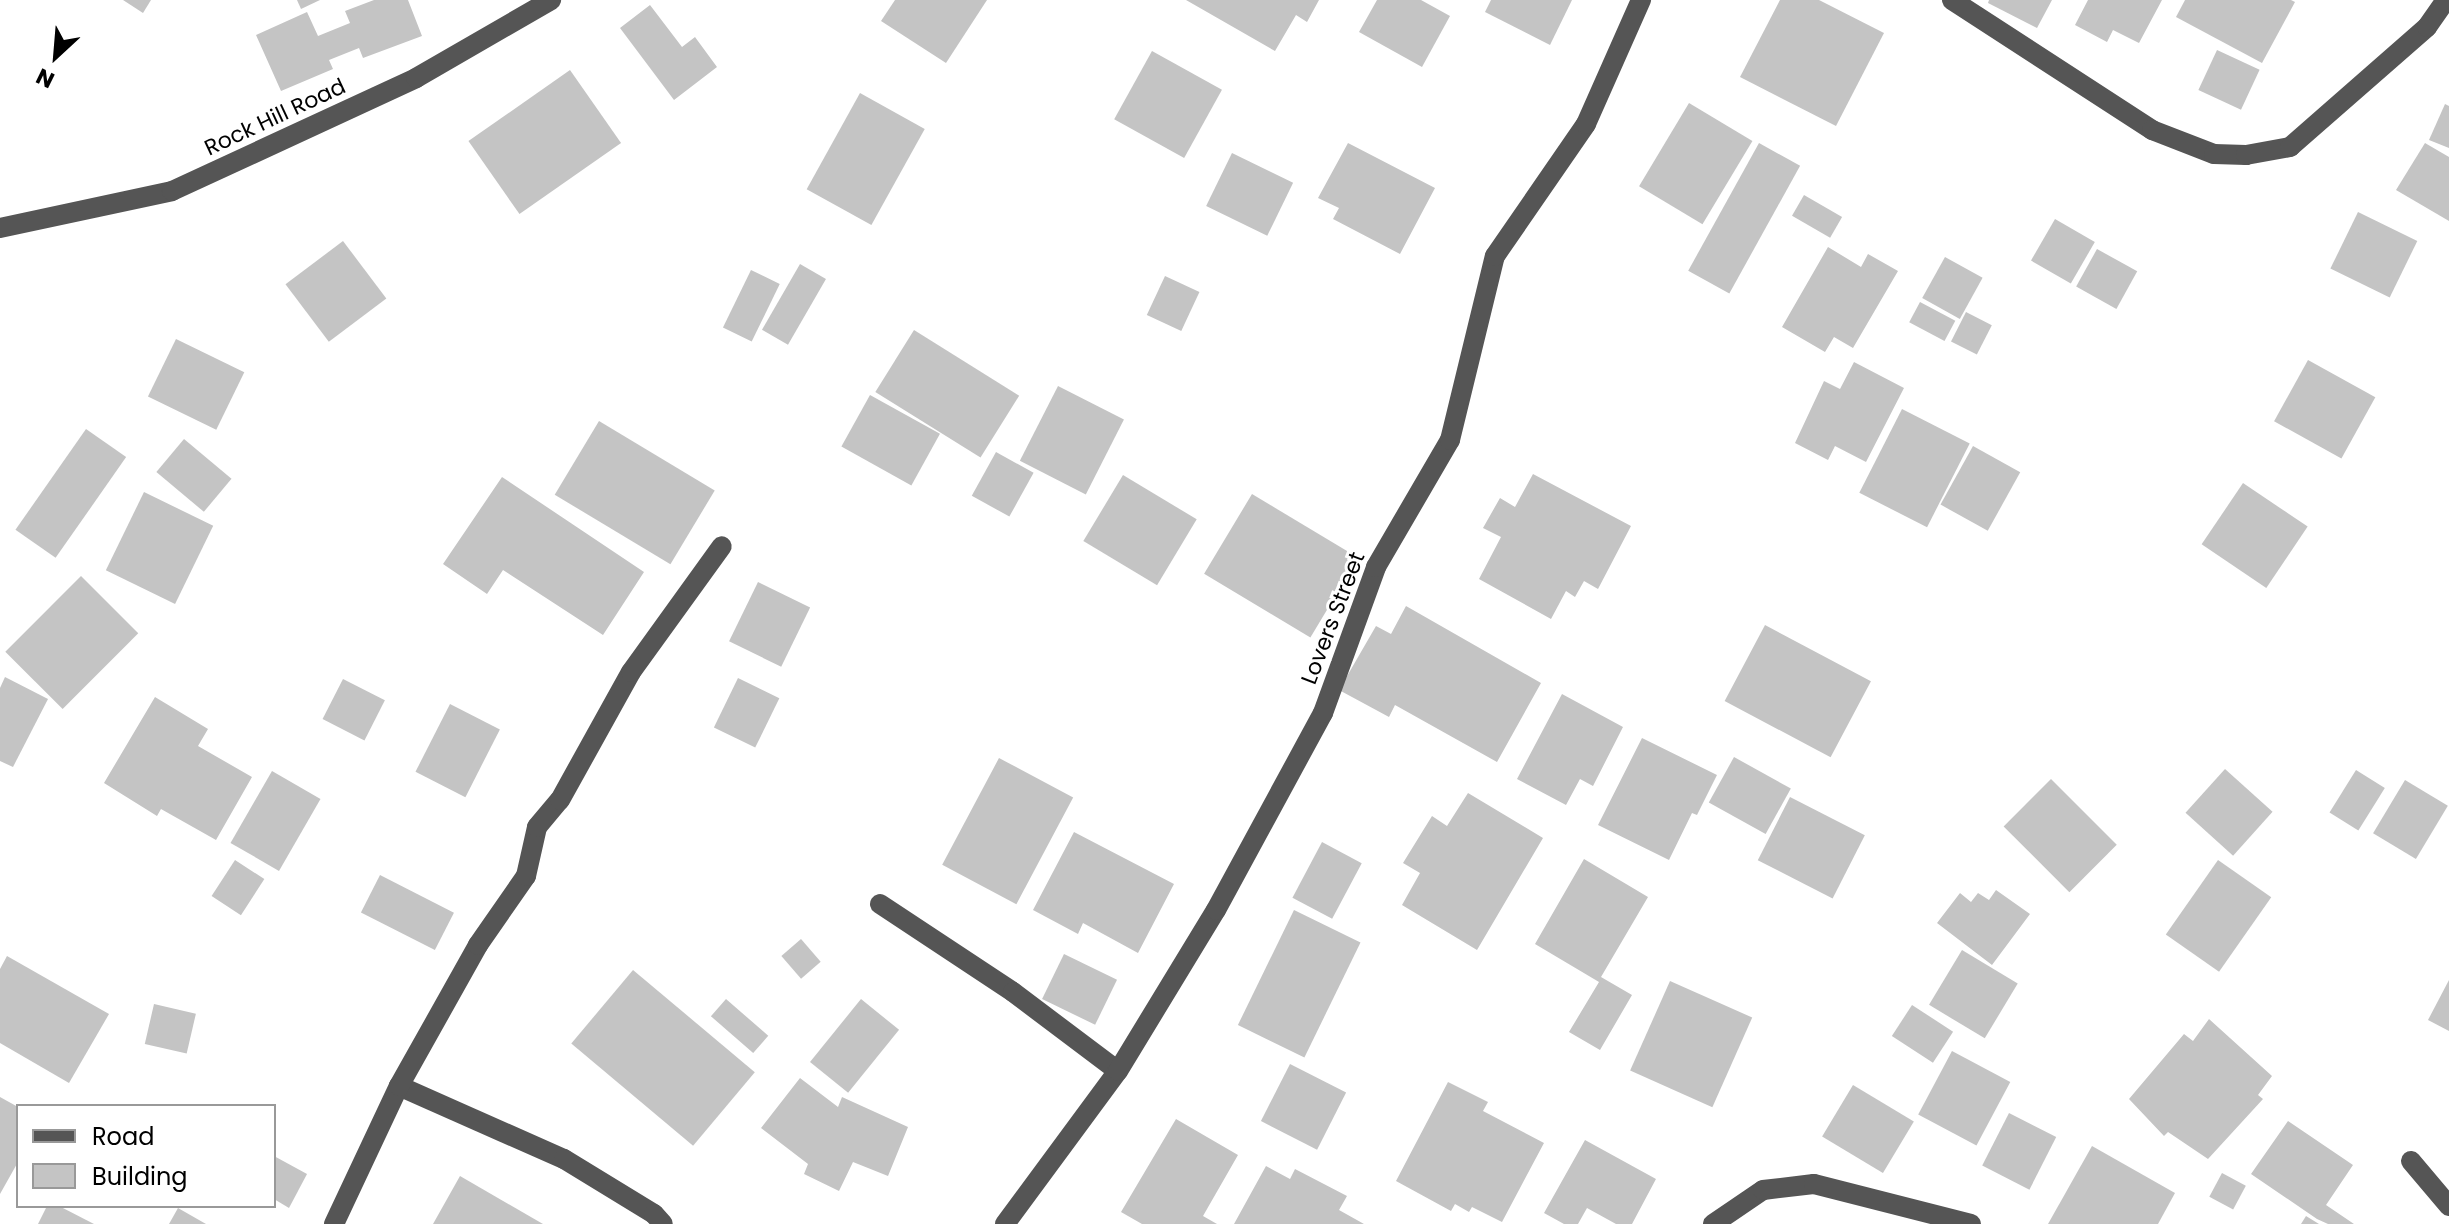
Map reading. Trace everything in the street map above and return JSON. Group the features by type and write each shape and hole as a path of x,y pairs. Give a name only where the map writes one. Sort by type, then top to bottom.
{"street":[{"name":"Rock Hill Road","path":"0,228 172,191 416,78 551,0"},
{"name":"Lovers Street","path":"1005,1224 1118,1071 1216,910 1323,713 1376,567 1450,440 1495,256 1586,124 1641,0"},
{"path":"1952,0 2152,130 2214,154 2246,155 2290,147 2427,27 2446,0"},
{"path":"334,1224 399,1086 478,945 526,876 537,827 560,800 631,672 722,546"},
{"path":"880,904 1013,992 1118,1071"},
{"path":"399,1086 564,1159 654,1214 663,1224"},
{"path":"2411,1161 2449,1206"},
{"path":"1713,1224 1763,1190 1814,1184 1971,1224"}],"building":[{"path":"123,0 151,0 143,13"},
{"path":"297,0 320,0 301,9"},
{"path":"374,0 408,0 422,36 363,58 359,48 329,60 333,69 281,91 256,35 307,12 318,36 350,23 345,11"},
{"path":"895,0 987,0 946,63 881,21"},
{"path":"1186,0 1319,0 1307,22 1296,15 1275,51"},
{"path":"1377,0 1421,0 1450,16 1422,67 1359,32"},
{"path":"1491,0 1572,0 1550,45 1485,12"},
{"path":"1780,0 1819,0 1884,33 1836,126 1740,77"},
{"path":"1989,0 2052,0 2037,28 1988,3"},
{"path":"2088,0 2162,0 2139,43 2113,30 2107,42 2075,25"},
{"path":"2185,0 2295,2 2262,63 2176,17"},
{"path":"650,5 682,47 695,37 717,67 674,100 620,28"},
{"path":"2217,50 2260,70 2241,110 2198,90"},
{"path":"1152,51 1222,90 1184,158 1114,119"},
{"path":"570,70 621,143 519,214 468,141"},
{"path":"860,93 925,129 871,225 807,189"},
{"path":"1689,103 1752,141 1702,224 1639,186"},
{"path":"2445,104 2449,106 2449,148 2429,140"},
{"path":"1348,143 1435,188 1400,254 1333,219 1339,208 1318,198"},
{"path":"1759,143 1800,166 1729,293 1688,271"},
{"path":"2425,143 2449,157 2449,221 2396,190"},
{"path":"1232,153 1293,183 1267,236 1206,206"},
{"path":"1804,195 1842,217 1830,238 1792,216"},
{"path":"2358,212 2417,241 2390,298 2330,269"},
{"path":"2055,219 2095,242 2071,284 2031,261"},
{"path":"343,241 386,299 329,342 285,284"},
{"path":"1828,247 1861,267 1868,254 1898,271 1853,348 1834,337 1825,352 1782,327"},
{"path":"2097,249 2137,271 2116,309 2076,287"},
{"path":"1945,257 1983,278 1960,319 1922,298"},
{"path":"800,264 826,279 788,345 762,330"},
{"path":"751,270 780,284 752,342 723,328"},
{"path":"1165,276 1199,292 1181,331 1147,315"},
{"path":"1920,302 1955,321 1945,341 1909,322"},
{"path":"1966,312 1992,325 1977,355 1951,341"},
{"path":"914,330 1019,396 980,458 875,392"},
{"path":"176,339 244,372 216,430 148,397"},
{"path":"2308,360 2375,397 2341,459 2274,421"},
{"path":"1854,362 1904,388 1866,462 1835,446 1828,460 1795,443 1824,381 1840,389"},
{"path":"1058,386 1124,420 1086,494 1020,461"},
{"path":"870,395 940,434 911,485 841,447"},
{"path":"1902,409 1970,444 1927,527 1859,493"},
{"path":"599,421 715,491 670,564 555,495"},
{"path":"86,429 126,457 56,558 15,530"},
{"path":"184,439 231,479 204,512 156,472"},
{"path":"1973,446 2020,472 1988,531 1941,505"},
{"path":"996,452 1034,473 1009,517 972,496"},
{"path":"1533,474 1631,526 1598,589 1584,581 1575,597 1566,591 1551,619 1479,579 1501,537 1483,528 1500,498 1515,507"},
{"path":"1123,475 1197,519 1157,585 1083,541"},
{"path":"502,477 644,572 603,635 503,570 487,594 443,564"},
{"path":"2243,483 2308,527 2266,588 2202,544"},
{"path":"144,492 213,526 175,604 106,570"},
{"path":"1252,494 1358,558 1310,638 1204,574"},
{"path":"81,576 138,633 63,709 5,652"},
{"path":"758,582 810,607 781,667 729,641"},
{"path":"1406,606 1541,683 1497,762 1395,705 1389,717 1339,690 1376,626 1391,634"},
{"path":"1765,625 1871,681 1831,757 1725,701"},
{"path":"5,677 48,699 13,767 0,761 0,688"},
{"path":"738,678 779,698 755,748 714,727"},
{"path":"343,679 385,700 364,740 323,719"},
{"path":"1562,694 1623,727 1593,786 1580,779 1566,805 1517,779"},
{"path":"155,697 208,729 198,746 252,777 216,840 161,809 157,816 104,783"},
{"path":"450,704 500,729 465,797 415,772"},
{"path":"1642,738 1717,775 1697,815 1692,813 1669,860 1598,825"},
{"path":"1734,757 1791,789 1766,834 1709,802"},
{"path":"999,758 1073,797 1016,904 942,865"},
{"path":"2225,769 2273,812 2233,856 2186,813"},
{"path":"2356,770 2385,788 2358,830 2330,812"},
{"path":"272,771 320,799 279,871 230,843"},
{"path":"2051,779 2117,845 2069,892 2004,826"},
{"path":"2405,780 2448,806 2416,859 2373,833"},
{"path":"1468,793 1543,838 1477,950 1402,905 1420,873 1403,863 1432,816 1447,826"},
{"path":"1790,797 1865,835 1833,898 1758,860"},
{"path":"1074,832 1174,884 1138,953 1083,923 1078,934 1033,910"},
{"path":"1322,842 1362,863 1332,919 1292,898"},
{"path":"1584,859 1648,897 1601,977 1632,995 1600,1050 1569,1032 1599,982 1535,944"},
{"path":"235,860 264,879 241,915 212,896"},
{"path":"2218,860 2271,897 2219,972 2166,935"},
{"path":"380,875 454,913 435,950 361,912"},
{"path":"1996,890 2030,914 1992,965 1937,923 1960,893 1971,902 1978,893 1989,900"},
{"path":"1294,910 1361,942 1304,1057 1238,1025"},
{"path":"801,939 821,962 801,979 781,956"},
{"path":"1962,950 2018,983 1985,1038 1929,1005"},
{"path":"1064,954 1117,980 1095,1025 1042,999"},
{"path":"7,956 109,1014 69,1083 0,1043 0,969"},
{"path":"633,970 755,1072 693,1146 571,1044"},
{"path":"2449,980 2449,1031 2428,1020"},
{"path":"1670,981 1752,1018 1712,1107 1630,1071"},
{"path":"726,999 768,1036 753,1053 711,1016"},
{"path":"861,999 899,1030 848,1093 810,1062"},
{"path":"154,1004 196,1014 187,1054 145,1044"},
{"path":"1912,1005 1953,1032 1933,1063 1892,1036"},
{"path":"2209,1019 2272,1076 2258,1095 2263,1099 2208,1159 2168,1132 2164,1136 2129,1099 2184,1034 2193,1041"},
{"path":"1952,1051 2010,1082 1976,1146 1918,1115"},
{"path":"1290,1064 1346,1093 1317,1150 1261,1121"},
{"path":"800,1078 838,1107 842,1097 908,1127 888,1176 853,1162 839,1191 804,1174 808,1164 761,1128"},
{"path":"1448,1082 1488,1102 1483,1111 1544,1143 1502,1222 1472,1207 1469,1212 1455,1204 1451,1211 1396,1181"},
{"path":"1853,1085 1914,1122 1883,1173 1822,1136"},
{"path":"0,1097 16,1106 16,1166 0,1194"},
{"path":"2009,1113 2056,1137 2029,1190 1982,1166"},
{"path":"1176,1119 1238,1155 1203,1216 1217,1224 1142,1224 1121,1212"},
{"path":"2288,1121 2353,1165 2326,1205 2354,1224 2328,1224 2317,1219 2251,1174"},
{"path":"1585,1140 1656,1179 1632,1224 1616,1224 1587,1208 1578,1224 1564,1224 1544,1213"},
{"path":"2092,1146 2175,1193 2158,1224 2048,1224"},
{"path":"276,1157 307,1174 289,1208 276,1200"},
{"path":"1266,1166 1290,1179 1295,1169 1347,1196 1339,1210 1364,1224 1234,1224"},
{"path":"2222,1173 2246,1186 2233,1210 2209,1197"},
{"path":"460,1176 543,1224 433,1224"},
{"path":"46,1208 63,1208 94,1224 38,1224"},
{"path":"178,1208 206,1224 169,1224"},
{"path":"2306,1216 2319,1224 2301,1224"}]}
